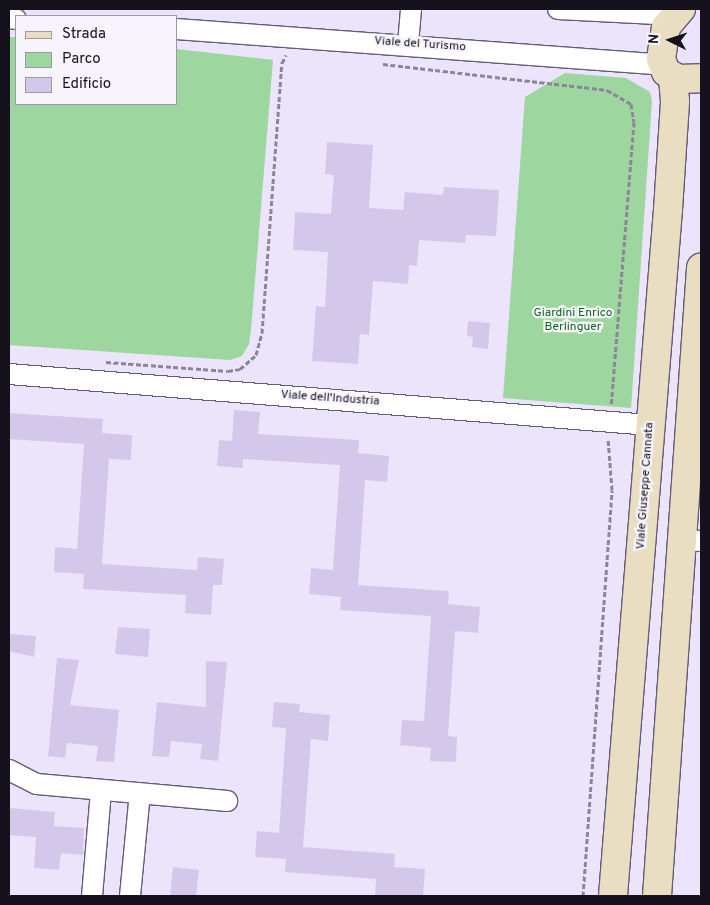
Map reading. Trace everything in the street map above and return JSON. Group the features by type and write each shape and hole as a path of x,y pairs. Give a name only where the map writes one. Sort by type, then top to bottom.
{"street":[{"path":"408,44 411,9"},
{"path":"558,9 679,12"},
{"name":"Viale Giuseppe Cannata","path":"613,896 675,101 662,43 666,27 679,12"},
{"name":"Viale del Turismo","path":"178,29 408,44 668,70"},
{"path":"668,70 692,81 701,78"},
{"path":"657,896 691,541 701,268"},
{"name":"Viale dell'Industria","path":"9,374 650,425"},
{"path":"9,770 37,784 227,801"},
{"path":"92,896 102,790"},
{"path":"130,896 140,792"}],"path":[{"path":"96,361 228,371 240,370 256,355 262,333 282,63 287,53 292,53"},
{"path":"375,63 607,90 631,104 634,122 607,445 612,490 583,896"}],"green space":[{"path":"9,37 15,37 15,105 178,105 178,49 273,60 251,330 249,344 242,356 230,360 9,345"},
{"name":"Giardini Enrico Berlinguer","path":"565,73 626,78 650,92 652,101 631,408 503,398 525,97"}],"building":[{"path":"327,142 373,145 369,208 403,210 405,192 443,195 444,187 499,190 496,236 466,235 465,243 419,240 417,266 409,265 408,284 373,281 369,335 360,334 358,364 312,361 316,306 325,307 328,252 293,250 295,212 331,214 334,175 325,174"},
{"path":"468,321 490,323 488,349 472,347 473,337 467,336"},
{"path":"234,410 260,412 258,434 359,440 358,453 389,456 387,482 365,480 358,585 449,591 448,604 480,607 478,633 455,631 448,736 457,737 456,762 430,761 431,748 400,745 402,720 424,721 431,616 340,610 341,597 309,594 311,568 333,570 340,465 243,459 243,468 217,466 219,440 232,441"},
{"path":"9,413 103,419 102,433 132,435 131,460 109,459 102,564 197,570 198,557 224,559 222,585 213,585 211,615 185,613 186,595 83,589 84,574 54,572 55,547 77,549 84,444 9,439"},
{"path":"118,627 150,629 148,657 115,654"},
{"path":"9,634 36,636 34,657 9,651"},
{"path":"57,658 79,660 70,705 119,710 114,762 96,761 98,746 67,743 65,758 48,756"},
{"path":"206,661 227,662 218,761 200,759 202,744 171,741 169,757 152,756 157,702 206,707"},
{"path":"274,702 300,704 299,712 330,715 328,741 311,739 303,847 395,854 394,867 425,869 423,895 375,896 376,879 285,872 286,859 255,857 257,831 279,833 286,728 272,727"},
{"path":"9,808 55,812 54,826 84,828 83,855 61,853 59,870 34,868 36,837 9,835"},
{"path":"173,867 199,870 196,896 170,896"}]}
